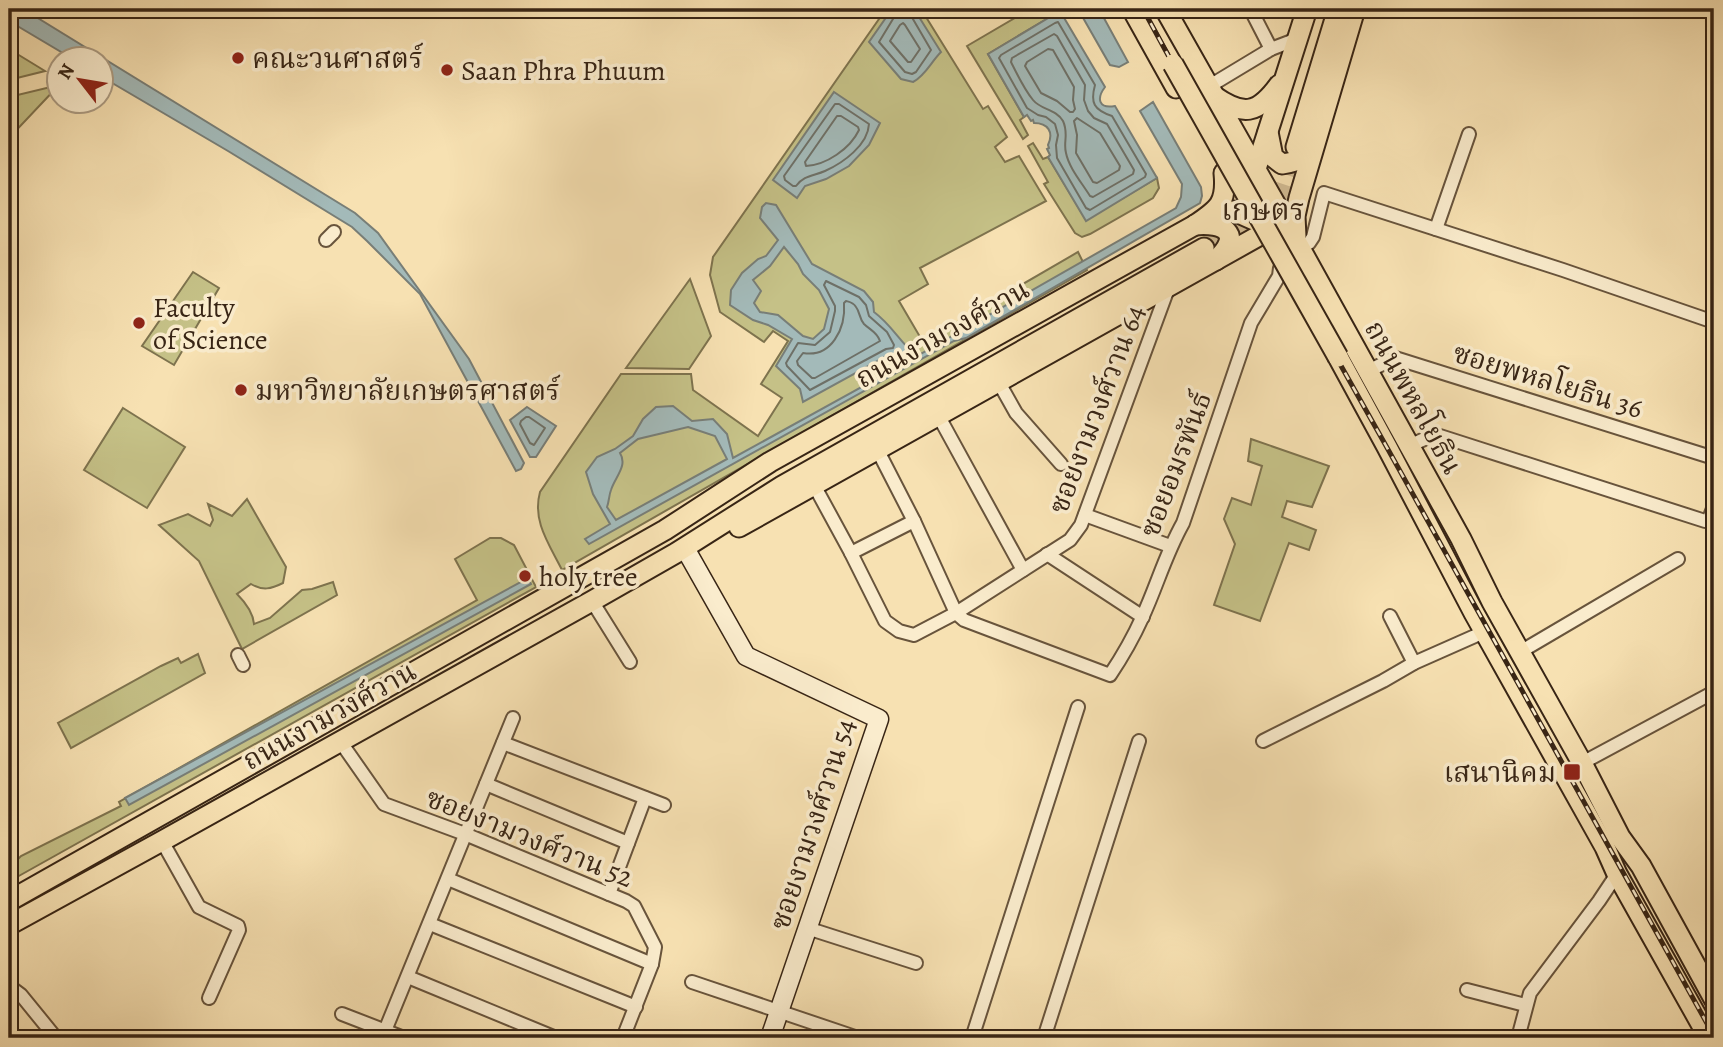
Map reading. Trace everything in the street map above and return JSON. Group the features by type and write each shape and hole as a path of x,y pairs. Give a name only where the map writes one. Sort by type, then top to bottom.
{"main road":[{"name":"ถนนพหลโยธิน","path":"1132,9 1227,178 1267,225"},
{"name":"ถนนพหลโยธิน","path":"1142,9 1179,61"},
{"name":"ถนนพหลโยธิน","path":"1157,9 1179,61 1343,355 1492,602"},
{"name":"ถนนพหลโยธิน","path":"1165,9 1255,169 1280,268 1436,552 1474,612"},
{"path":"1255,169 1307,9"},
{"path":"1327,9 1291,145 1338,9"},
{"path":"1298,247 1295,216 1355,9"},
{"path":"1211,91 1231,107 1243,110 1262,105 1286,75"},
{"path":"1189,110 1200,121 1209,121 1214,117 1217,110 1211,91"},
{"path":"1268,130 1273,157 1282,164 1305,157 1317,136"},
{"path":"1215,212 1225,190 1227,178 1262,193 1286,190 1302,178 1309,167"},
{"path":"1267,225 1295,198 1303,186"},
{"path":"1215,212 1234,211 1267,225 1298,247"},
{"name":"ถนนงามวงศ์วาน","path":"681,551 735,529 1169,286 1203,243 1215,212"},
{"name":"ถนนงามวงศ์วาน","path":"9,901 665,530 732,500 1203,243 1267,225"},
{"name":"ถนนงามวงศ์วาน","path":"9,925 681,551 782,486 1203,243"},
{"name":"ถนนพหลโยธิน","path":"1298,247 1582,763 1613,842 1617,874 1709,1038"},
{"path":"1297,298 1320,285"},
{"name":"ถนนพหลโยธิน","path":"1343,355 1484,632 1613,842 1637,873 1714,1031"},
{"name":"ถนนพหลโยธิน","path":"1613,842 1641,866 1714,998"},
{"name":"ถนนพหลโยธิน","path":"1687,973 1714,1012"}],"street":[{"path":"1253,13 1271,49"},
{"path":"1211,91 1271,49 1297,39"},
{"path":"1436,229 1469,134"},
{"path":"1298,247 1308,243 1313,237 1324,193 1714,322"},
{"name":"ซอยอมรพันธ์","path":"956,612 964,620 1110,675 1124,655 1143,617 1170,546 1182,523 1251,323 1279,276 1280,268"},
{"name":"ซอยงามวงศ์วาน 64","path":"814,485 885,621 899,631 914,635 956,612 1070,540 1082,524 1169,286"},
{"name":"ซอยพหลโยธิน 36","path":"1368,371 1395,358 1714,458"},
{"path":"998,381 1016,413 1061,464"},
{"path":"938,415 1023,570"},
{"path":"1409,446 1437,435 1705,521 1709,519 1714,506"},
{"path":"877,449 956,612"},
{"path":"1085,515 1170,546"},
{"path":"851,553 914,521"},
{"name":"ซอยงามวงศ์วาน 54","path":"681,551 746,656 879,719 770,1038"},
{"path":"1047,554 1143,617"},
{"path":"1520,652 1678,559"},
{"path":"592,600 630,662"},
{"path":"1390,616 1414,663"},
{"path":"1263,741 1414,663 1484,632"},
{"path":"1582,763 1714,692"},
{"path":"971,1038 1078,707"},
{"path":"384,1035 513,718"},
{"name":"ซอยงามวงศ์วาน 52","path":"340,741 384,804 465,834 634,906 655,947 652,964 623,1038"},
{"path":"1044,1038 1139,741"},
{"path":"503,743 664,805"},
{"path":"486,784 628,843"},
{"path":"609,894 645,798"},
{"path":"162,841 199,906 238,926 239,930 209,998"},
{"path":"1518,1038 1530,993 1617,874"},
{"path":"448,879 652,964"},
{"path":"430,924 636,1007"},
{"path":"807,928 916,963"},
{"path":"408,977 556,1038"},
{"path":"692,982 858,1038"},
{"path":"9,986 21,995 56,1038"},
{"path":"1467,990 1525,1005"},
{"path":"342,1014 384,1035 404,1038"}],"shaded area":[{"path":"886,9 921,9 983,109 988,106 1007,137 995,147 1005,162 1019,156 1046,201 920,268 928,284 899,301 923,342 1078,252 1087,270 562,570 540,523 540,492 621,374 691,374 693,390 758,436 782,398 761,384 788,341 773,331 764,342 720,312 710,275 713,257"},
{"path":"1030,9 1060,11 988,54 1024,117 1020,120 1028,135 1023,139 967,46"},
{"path":"9,49 45,71 9,80"},
{"path":"46,88 46,99 9,138 9,97"},
{"path":"1033,143 1043,159 1048,157 1086,220 1157,178 1159,188 1153,198 1082,237 1075,233 1044,184 1048,182 1028,146"},
{"path":"193,272 219,288 174,365 142,346"},
{"path":"690,279 711,336 689,369 626,368"},
{"path":"123,408 185,447 147,508 84,470"},
{"path":"1251,439 1329,466 1312,507 1287,501 1282,517 1316,530 1309,550 1289,543 1260,621 1214,605 1235,544 1224,519 1232,498 1251,505 1262,466 1248,461"},
{"path":"247,499 286,567 283,583 267,588 251,584 237,594 252,615 254,624 270,618 302,590 333,582 337,595 242,649 199,561 159,525 188,514 210,526 213,520 208,504 232,516"},
{"path":"490,538 501,538 514,545 536,587 17,877 11,866 21,856 121,806 119,802 477,600 455,559"},
{"path":"198,654 205,673 71,748 58,723 161,666 178,658 181,663"}],"water":[{"path":"9,9 23,9 83,46 51,46 9,21"},
{"path":"892,9 914,9 941,52 913,82 901,79 869,42"},
{"path":"1078,9 1099,9 1128,62 1119,67 1110,65"},
{"path":"1060,11 1105,87 1100,99 1102,104 1115,106 1157,178 1086,221 1048,157 1049,129 1034,123 1027,115 1024,117 988,54"},
{"path":"116,66 355,213 378,233 469,359 524,463 521,469 516,471 420,294 352,227 116,85"},
{"path":"834,92 880,123 869,145 849,166 826,179 805,186 797,198 773,180"},
{"path":"1153,102 1201,187 1200,203 966,338 954,341 589,544 585,539 610,524 593,494 586,472 597,457 615,449 633,436 643,419 656,407 673,406 692,421 713,419 727,434 733,458 898,367 890,354 803,402 800,389 776,366 792,339 730,305 731,290 742,273 758,259 766,256 778,240 760,218 762,207 766,203 776,205 812,264 864,291 873,302 874,312 917,356 1176,208 1181,197 1182,184 1140,111","holes":["784,247 803,274 819,290 829,309 824,329 813,339 803,336 778,315 760,312 754,303 761,291 753,280 770,266","688,427 715,436 727,459 616,520 607,507 611,490 622,467 620,453 638,439"]},
{"path":"527,407 556,426 536,457 530,457 510,420"},
{"path":"528,578 531,584 129,805 125,798"}],"tunnel":[{"path":"1204,248 1265,216 1280,195 1296,148"}],"railway":[{"path":"1143,9 1714,1036"}],"place":[{"name":"คณะวนศาสตร์","path":"238,58"},
{"name":"Saan Phra Phuum","path":"447,70"},
{"name":"Faculty of Science","path":"139,323"},
{"name":"มหาวิทยาลัยเกษตรศาสตร์","path":"241,390"},
{"name":"holy tree","path":"525,576"},
{"name":"เสนานิคม","path":"1572,772"}],"district":[{"name":"เกษตร","path":"1263,210"}]}
